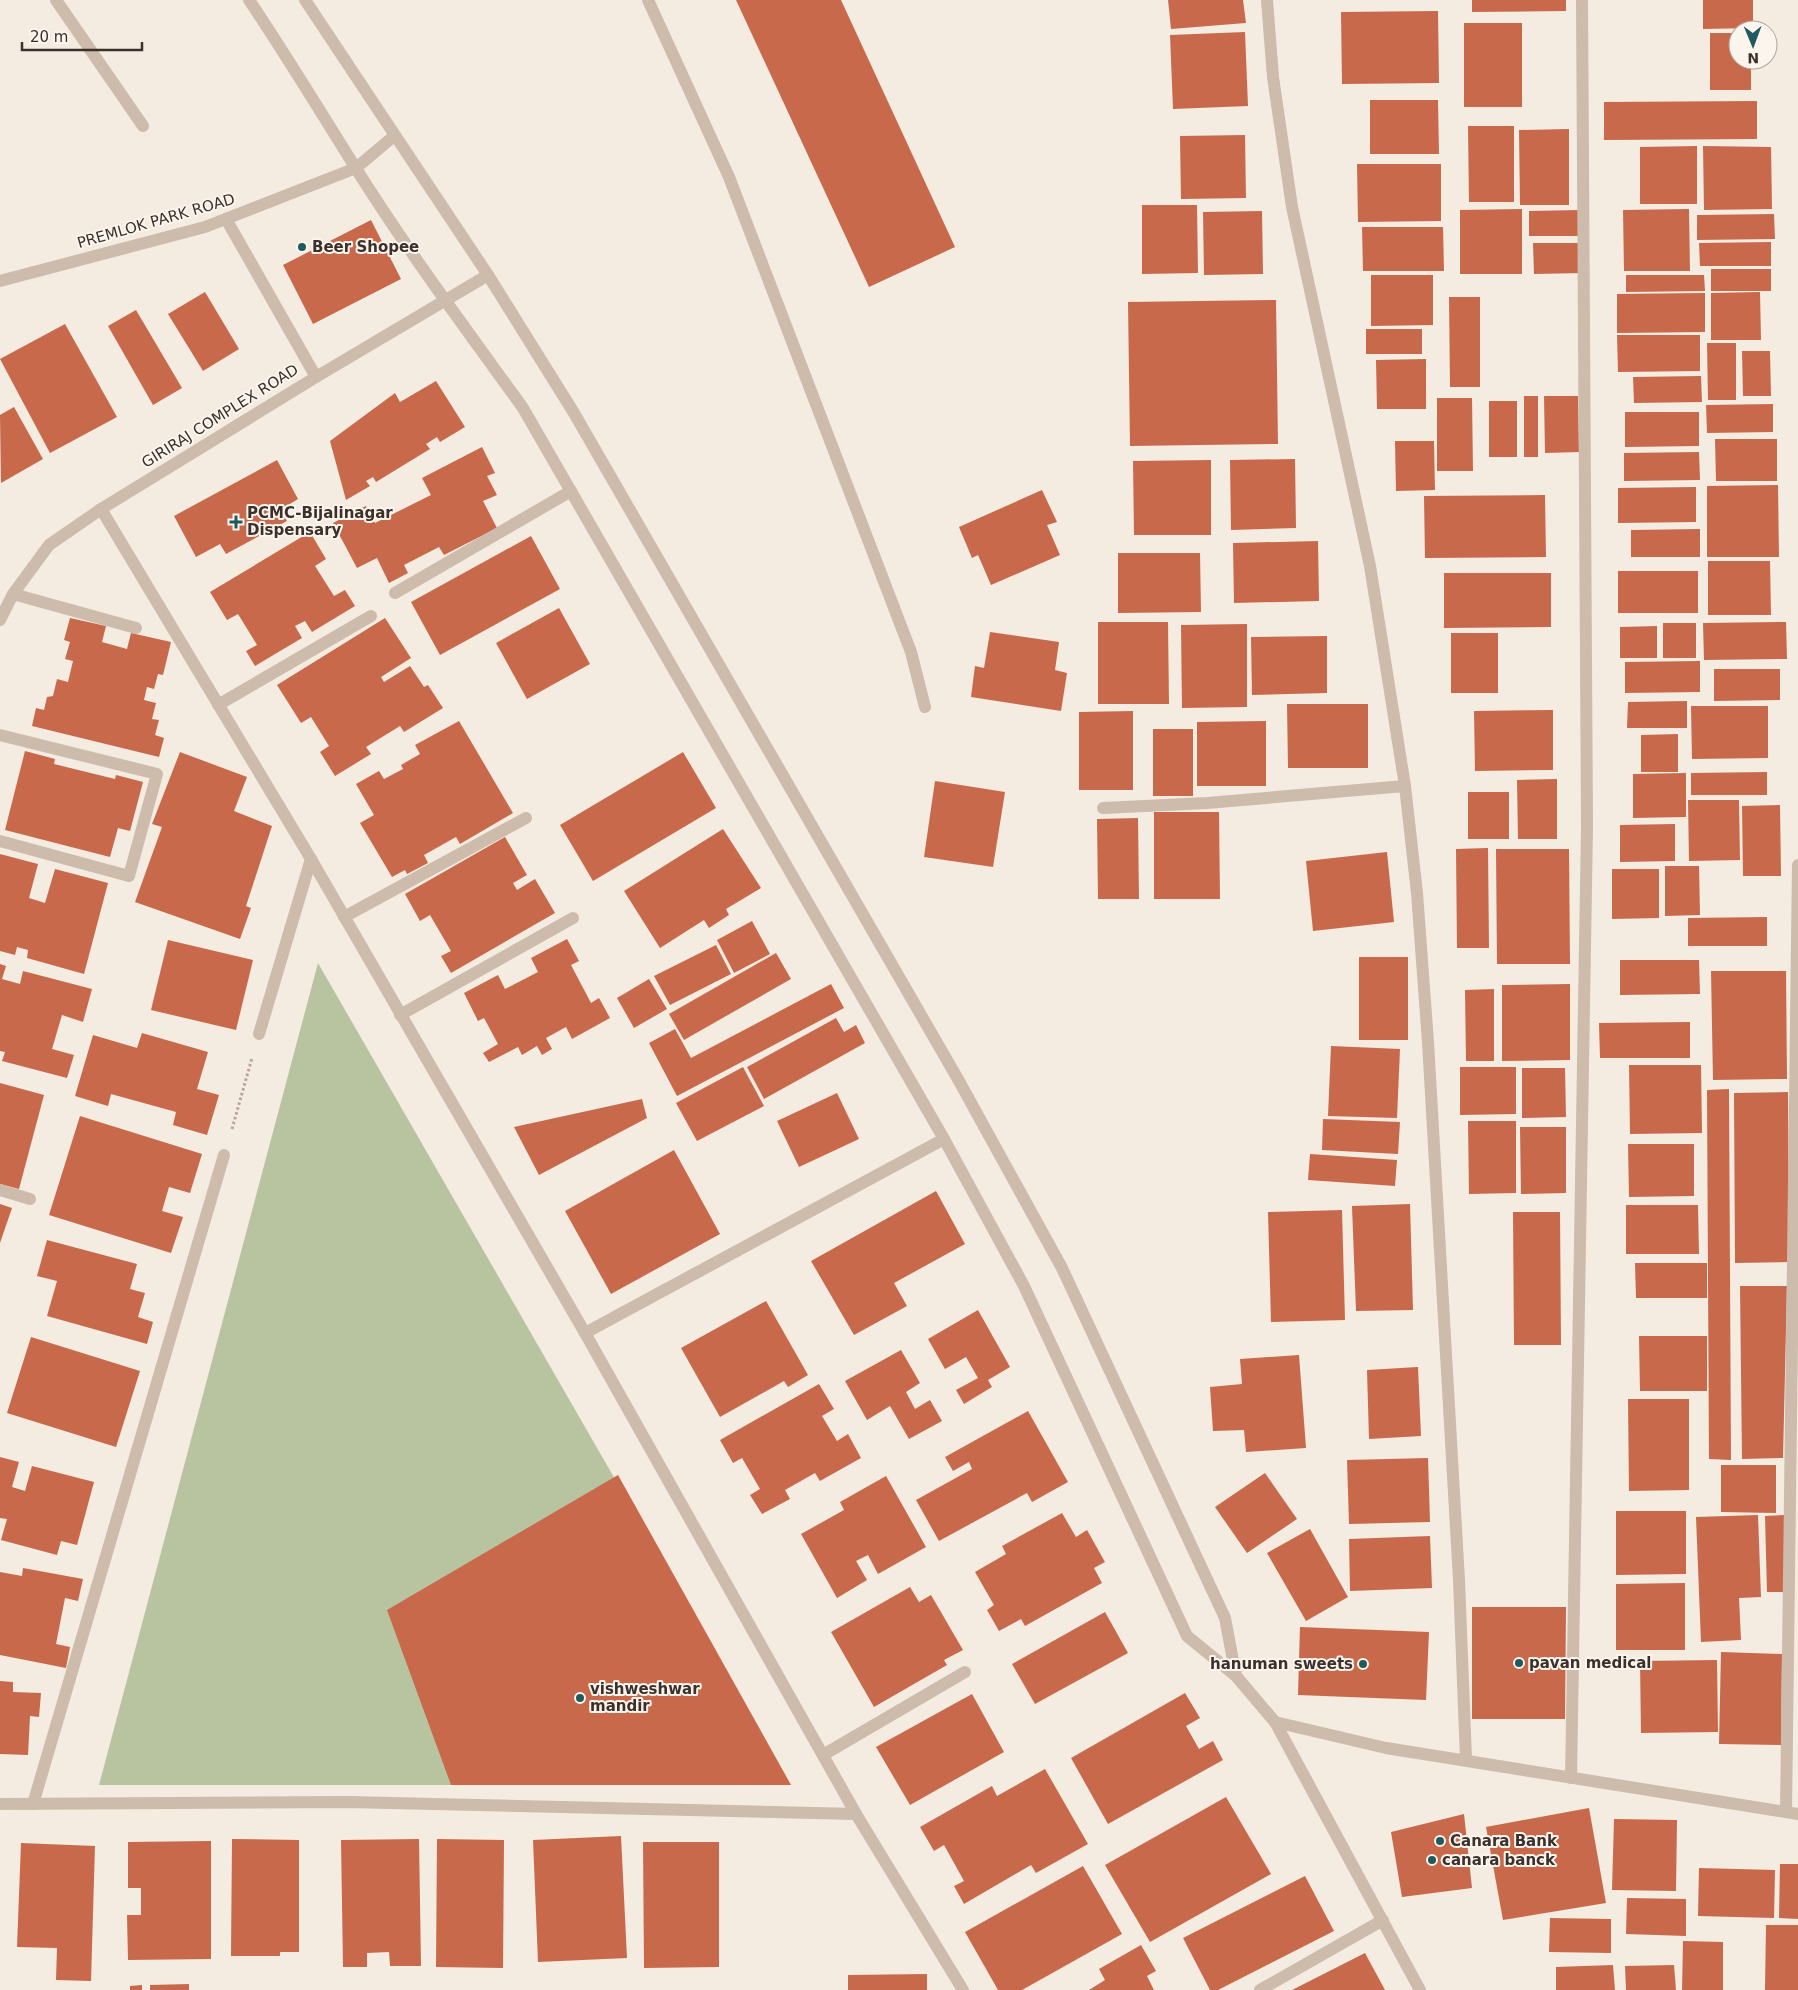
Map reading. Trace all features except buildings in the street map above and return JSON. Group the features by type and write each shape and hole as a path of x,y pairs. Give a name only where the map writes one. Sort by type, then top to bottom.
{"street":[{"path":"56,0 143,126"},
{"path":"249,0 311,94 356,168 446,301 523,408 944,1139 1024,1286 1187,1636 1236,1676 1275,1722 1420,1990"},
{"path":"305,0 488,275 608,473 959,1081 1062,1268 1225,1618 1236,1676"},
{"path":"648,0 729,177 910,652 925,707"},
{"path":"1267,0 1272,77 1292,207 1370,566 1405,786 1417,893 1428,1042 1459,1580 1466,1759"},
{"path":"1571,1778 1587,826 1582,0"},
{"name":"PREMLOK PARK ROAD","path":"0,281 205,227 356,168 394,136"},
{"path":"226,219 316,377"},
{"name":"GIRIRAJ COMPLEX ROAD","path":"0,620 13,594 49,545 101,509 316,377 488,275"},
{"path":"395,593 570,491"},
{"path":"101,509 311,860 585,1333 856,1814 962,1990"},
{"path":"13,594 136,628"},
{"path":"218,706 371,616"},
{"path":"0,735 157,774 128,876 0,841"},
{"path":"1103,808 1207,803 1405,786"},
{"path":"344,917 526,818"},
{"path":"259,1034 311,860"},
{"path":"1275,1722 1386,1748 1466,1759 1571,1778 1792,1813 1798,865"},
{"path":"400,1015 573,918"},
{"path":"585,1333 944,1139"},
{"path":"33,1804 224,1156"},
{"path":"0,1190 30,1199"},
{"path":"823,1755 965,1672"},
{"path":"0,1804 348,1802 856,1814"},
{"path":"1260,1990 1383,1920"}],"path":[{"path":"224,1156 259,1034"}],"green space":[{"path":"318,963 791,1785 99,1785"}],"place":[{"name":"Beer Shopee","path":"302,247"},
{"name":"PCMC-Bijalinagar Dispensary","path":"236,522"},
{"name":"pavan medical","path":"1519,1663"},
{"name":"hanuman sweets","path":"1363,1664"},
{"name":"vishweshwar mandir","path":"580,1698"},
{"name":"Canara Bank","path":"1440,1841"},
{"name":"canara banck","path":"1432,1860"}]}
